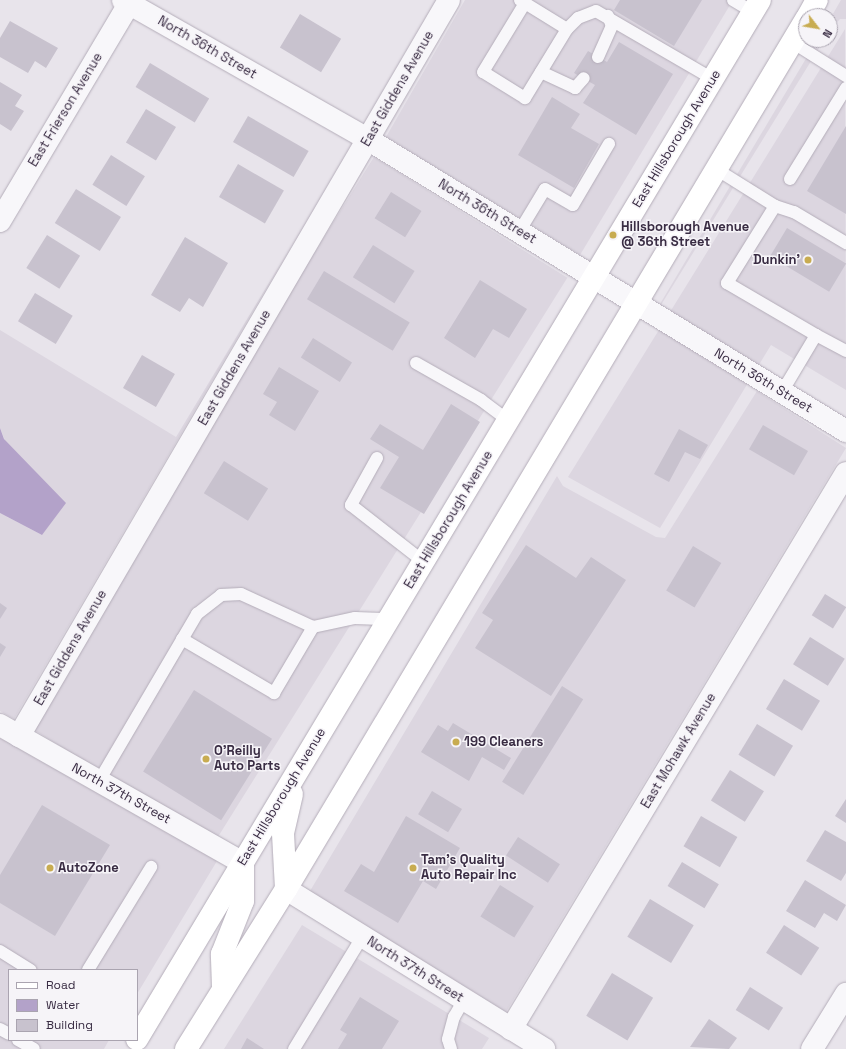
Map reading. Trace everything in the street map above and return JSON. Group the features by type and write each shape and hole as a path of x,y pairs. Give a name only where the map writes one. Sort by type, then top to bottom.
{"main road":[{"name":"East Hillsborough Avenue","path":"138,1037 757,6"},
{"path":"186,1049 223,986 286,889 798,32"},
{"path":"286,889 282,833 296,773"},
{"path":"223,986 222,954 244,901 243,863"}],"street":[{"name":"East Giddens Avenue","path":"19,736 449,0"},
{"name":"North 36th Street","path":"128,1 368,140 846,431"},
{"name":"East Frierson Avenue","path":"0,221 128,1"},
{"name":"East Mohawk Avenue","path":"511,1029 846,473"},
{"name":"North 37th Street","path":"0,725 243,863"},
{"name":"North 37th Street","path":"286,889 544,1049"},
{"path":"812,1049 846,994"}],"lane":[{"path":"733,0 757,6"},
{"path":"567,29 522,2 483,72 524,98 567,29 578,18 596,11 608,16 713,79"},
{"path":"598,57 612,26 608,16"},
{"path":"792,42 846,76"},
{"path":"541,72 574,88 584,78"},
{"path":"790,180 846,88"},
{"path":"519,232 545,189 573,205 609,144"},
{"path":"716,169 775,206 794,212 846,242"},
{"path":"775,206 727,283 845,351"},
{"path":"782,392 816,335"},
{"path":"416,363 480,400 508,421"},
{"path":"377,458 351,506 424,562"},
{"path":"99,781 197,614 221,595 241,594 313,627 355,618 389,619"},
{"path":"182,639 274,693 313,627"},
{"path":"89,969 151,867"},
{"path":"294,1049 362,937"},
{"path":"0,951 29,969"},
{"path":"451,1049 448,1039 454,1017 464,1000"},
{"path":"20,1041 34,1049"}],"shaded area":[{"path":"465,0 733,0 580,255 386,137"},
{"path":"841,0 846,0 846,19 840,19 838,21 838,8 836,8"},
{"path":"845,29 846,390 771,345 660,528 568,477 833,48 838,48 838,40"},
{"path":"812,48 819,48 661,305 660,304"},
{"path":"374,157 567,278 214,843 21,722"},
{"path":"290,248 14,719 0,711 0,513 42,535 0,428 0,330 176,437"},
{"path":"757,391 846,448 506,1012 310,891 557,476 563,486 656,537 665,538"},
{"path":"0,738 217,861 138,992 138,969 8,969 8,1041 108,1041 104,1049 0,1049"},
{"path":"302,925 489,1038 482,1049 224,1049"}],"water":[{"path":"0,428 4,439 66,503 42,535 0,513"}],"building":[{"path":"620,0 702,0 674,46 614,10"},
{"path":"300,14 341,39 321,72 280,47"},
{"path":"10,21 58,48 46,68 35,61 28,73 0,57 0,38"},
{"path":"619,42 673,74 636,135 583,103 595,85 574,73 588,51 607,62"},
{"path":"150,63 209,99 195,123 136,87"},
{"path":"0,82 22,95 15,106 24,111 11,131 0,124"},
{"path":"552,97 580,114 571,128 599,144 574,188 518,155"},
{"path":"146,109 176,127 156,160 126,142"},
{"path":"248,116 309,151 294,177 233,142"},
{"path":"846,126 846,214 807,191"},
{"path":"111,155 145,176 126,206 92,185"},
{"path":"238,164 284,190 265,223 219,197"},
{"path":"76,189 121,217 100,251 55,223"},
{"path":"391,192 422,211 405,237 375,218"},
{"name":"Dunkin'","path":"787,228 846,263 829,292 770,256"},
{"path":"47,235 80,256 59,289 26,268"},
{"path":"185,237 228,263 203,307 189,298 180,312 151,295"},
{"path":"373,245 415,271 394,303 353,277"},
{"path":"324,271 410,323 393,351 307,299"},
{"path":"480,280 527,309 509,338 493,329 475,358 444,338"},
{"path":"35,293 73,316 56,344 18,321"},
{"path":"313,338 352,362 340,382 301,358"},
{"path":"142,355 175,374 156,407 123,388"},
{"path":"279,367 319,391 295,431 269,415 277,402 263,394"},
{"path":"451,404 480,422 424,514 380,488 399,457 370,439 380,424 423,450"},
{"path":"763,425 808,451 794,475 749,449"},
{"path":"679,429 708,445 700,459 685,452 669,482 654,474"},
{"path":"224,461 268,489 248,521 204,493"},
{"path":"526,545 576,578 591,557 626,580 551,696 475,648 493,620 482,613"},
{"path":"693,546 721,563 695,608 666,591"},
{"path":"825,594 846,607 833,628 812,615"},
{"path":"0,603 7,608 0,619"},
{"path":"810,637 845,659 828,686 793,664"},
{"path":"0,643 6,647 0,657"},
{"path":"784,679 820,701 802,731 766,709"},
{"path":"562,686 583,699 523,795 502,782"},
{"name":"O'Reilly Auto Parts","path":"194,690 272,739 221,820 143,771"},
{"name":"199 Cleaners","path":"453,723 511,758 504,770 482,757 469,781 421,752 438,725 448,731"},
{"path":"757,724 793,746 774,776 738,755"},
{"path":"730,770 764,791 745,822 711,801"},
{"path":"432,791 462,809 448,832 418,814"},
{"path":"846,799 846,823 835,816"},
{"name":"AutoZone","path":"42,805 110,845 55,936 0,903 0,875"},
{"name":"Tam's Quality Auto Repair Inc","path":"406,816 460,848 436,889 423,881 398,923 344,891 361,864 374,872"},
{"path":"701,816 737,837 720,867 684,846"},
{"path":"825,830 846,842 846,873 841,881 806,861"},
{"path":"518,837 560,864 548,883 506,855"},
{"path":"682,862 719,884 704,908 668,886"},
{"path":"805,880 846,905 837,921 824,913 815,928 786,911"},
{"path":"500,885 534,906 514,938 480,916"},
{"path":"650,899 694,925 671,963 627,937"},
{"path":"784,925 819,948 801,976 766,953"},
{"path":"612,973 653,998 627,1041 586,1016"},
{"path":"750,987 783,1008 769,1031 736,1010"},
{"path":"360,997 399,1021 382,1049 338,1049 347,1034 340,1030"},
{"path":"709,1019 737,1038 729,1049 690,1047"},
{"path":"247,1038 264,1049 241,1049"}],"place":[{"name":"Hillsborough Avenue @ 36th Street","path":"613,235"},
{"name":"Dunkin'","path":"808,260"},
{"name":"199 Cleaners","path":"456,742"},
{"name":"O'Reilly Auto Parts","path":"206,759"},
{"name":"AutoZone","path":"50,868"},
{"name":"Tam's Quality Auto Repair Inc","path":"413,868"}]}
